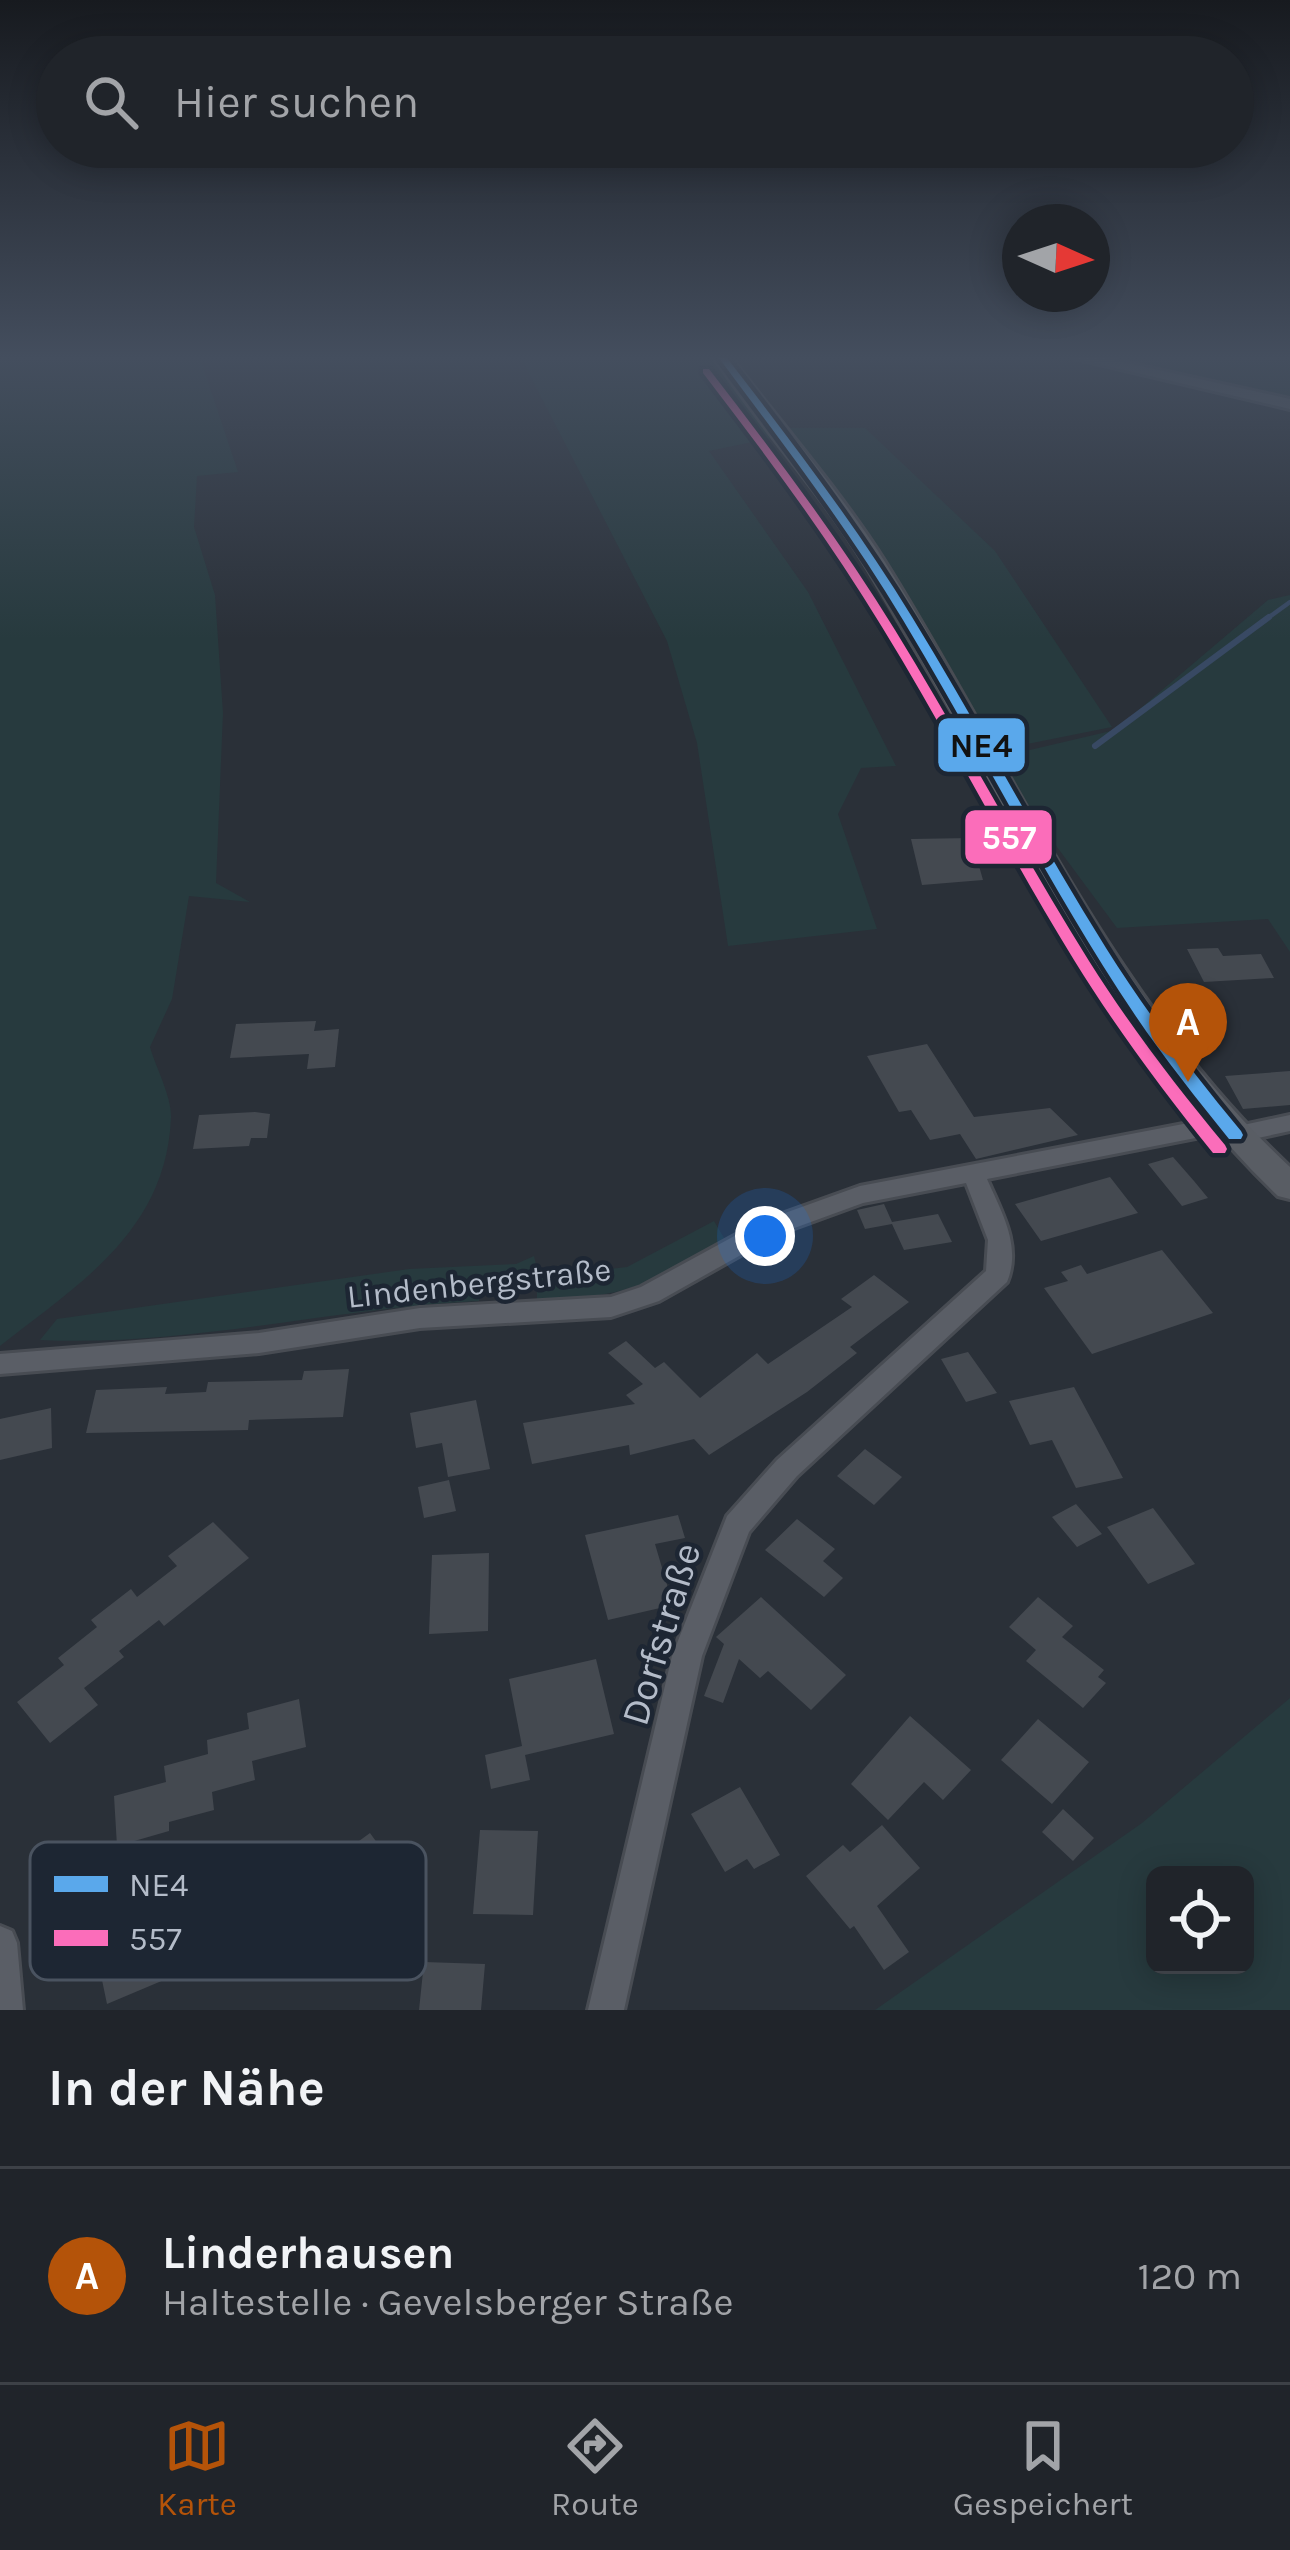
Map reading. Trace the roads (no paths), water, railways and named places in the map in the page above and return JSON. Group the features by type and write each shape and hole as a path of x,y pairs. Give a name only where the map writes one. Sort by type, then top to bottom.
{"main road":[{"path":"793,452 873,560 1119,985 1230,1130 1290,1186"}],"street":[{"name":"Lindenbergstraße","path":"0,1364 259,1342 420,1318 611,1307 650,1294 769,1228 830,1205 1230,1130 1290,1124"},
{"name":"Dorfstraße","path":"606,2010 688,1656 737,1525 787,1468 998,1276 1000,1240 975,1177"},
{"path":"0,1943 5,2010"}],"waterway":[{"path":"1265,620 1290,602"},
{"path":"1095,746 1269,617"}],"place":[{"name":"Linderhausen","path":"1188,1082"}]}
